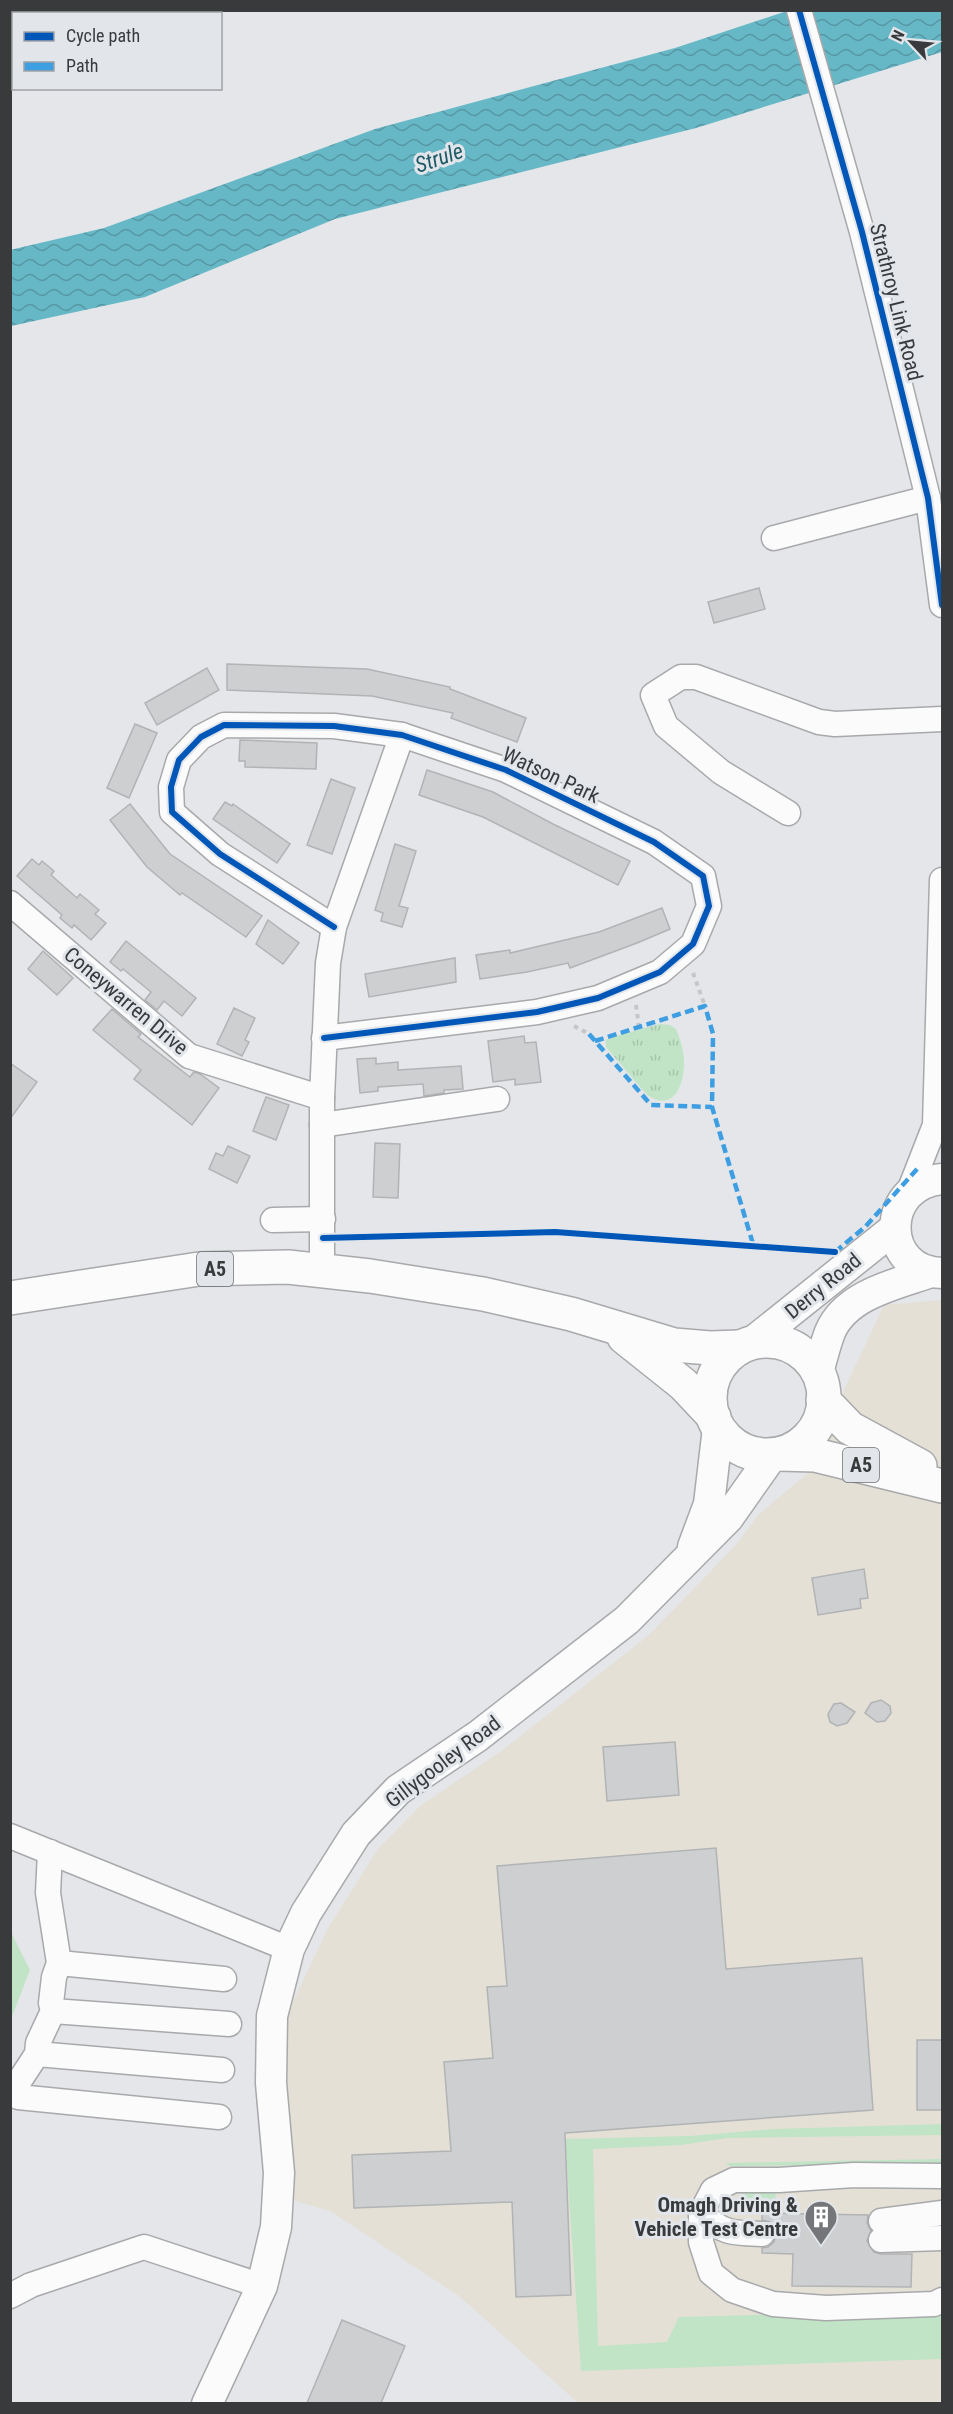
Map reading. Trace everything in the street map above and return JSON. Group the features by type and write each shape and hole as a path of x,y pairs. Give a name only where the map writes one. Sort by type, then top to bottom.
{"highway":[{"name":"A5","path":"10,1298 199,1269 288,1267 370,1275 483,1294 571,1314 674,1345 710,1348 775,1341 793,1347 808,1358 821,1386 850,1428 942,1478"},
{"name":"A5","path":"609,1327 639,1347 683,1384 731,1442 747,1451 763,1455 825,1457 942,1486"},
{"path":"716,1422 711,1410 710,1391 716,1373 726,1358 745,1345"},
{"path":"776,1454 794,1448 807,1439 817,1426 821,1386"}],"main road":[{"path":"937,1272 916,1265 907,1258 897,1242 895,1228 897,1214 908,1194 922,1183 942,1179"},
{"name":"Derry Road","path":"745,1345 895,1228"},
{"name":"Derry Road","path":"821,1386 830,1331 843,1313 869,1294 937,1272"},
{"name":"Gillygooley Road","path":"689,1556 709,1504 716,1422"},
{"name":"Gillygooley Road","path":"207,2403 262,2286 276,2227 279,2173 271,2084 272,2016 289,1949 306,1913 350,1843 398,1791 478,1736 627,1620 728,1518 776,1454"}],"street":[{"name":"Strathroy Link Road","path":"799,10 862,232 928,498 942,605"},
{"path":"774,538 928,498"},
{"path":"788,813 722,772 666,726 653,695 681,677 696,676 819,722 835,724 942,719"},
{"name":"Watson Park","path":"324,1038 537,1012 598,998 660,972 682,954 693,944 709,906 703,876 654,842 506,770 402,735 333,726 224,725 201,737 179,760 171,788 172,812 220,854 334,927"},
{"path":"322,1271 322,1098 328,963 334,927 402,735"},
{"path":"908,1194 939,1132 942,880"},
{"name":"Coneywarren Drive","path":"10,903 189,1056 322,1098"},
{"path":"322,1125 497,1099"},
{"path":"273,1221 323,1219"},
{"path":"10,1836 289,1949"},
{"path":"50,1852 48,1893 59,1963 54,1977 51,2003 53,2011 38,2043 37,2054 18,2084 18,2097 219,2117"},
{"path":"59,1963 224,1979"},
{"path":"53,2011 229,2025"},
{"path":"37,2054 222,2070"},
{"path":"942,2176 854,2175 779,2180 734,2180 713,2190 701,2213 701,2242 711,2273 732,2290 773,2304 826,2308 934,2304 942,2300"},
{"path":"701,2213 715,2227 734,2234 762,2234"},
{"path":"881,2230 942,2213"},
{"path":"881,2230 942,2224"},
{"path":"881,2230 942,2238"},
{"path":"10,2296 31,2285 144,2247 262,2286"}],"path":[{"path":"682,954 690,965 705,1006"}],"shaded area":[{"path":"942,1300 942,2403 578,2403 459,2296 330,2211 288,2199 281,2027 328,1928 378,1849 420,1806 500,1752 649,1635 735,1546 759,1514 812,1470 844,1390 884,1305"}],"green space":[{"path":"660,1024 670,1025 676,1029 684,1058 684,1071 676,1094 664,1101 647,1095 606,1047 606,1040 612,1037"},
{"path":"11,1932 30,1970 11,2019"},
{"path":"942,2124 942,2135 727,2138 681,2145 593,2149 598,2346 667,2342 679,2317 942,2310 942,2359 581,2371 565,2139 690,2136 774,2129"},
{"path":"942,2159 942,2164 730,2166 726,2163"},
{"path":"776,2189 775,2202 763,2203 762,2209 740,2211 743,2191"}],"water":[{"name":"Strule","path":"787,11 942,11 942,52 696,128 335,219 145,297 11,326 10,250 104,228 375,129 675,48"}],"building":[{"path":"759,588 765,609 714,623 708,602"},
{"path":"227,664 367,669 450,687 450,689 526,718 517,742 451,718 453,713 372,696 227,690"},
{"path":"207,668 219,690 157,725 145,703"},
{"path":"135,724 157,733 129,798 107,788"},
{"path":"240,740 317,743 316,769 245,767 245,761 239,761"},
{"path":"427,770 493,792 630,861 618,885 483,817 419,795"},
{"path":"331,779 355,788 332,854 307,845"},
{"path":"225,802 232,806 233,804 290,844 277,863 213,819"},
{"path":"130,804 170,854 262,916 246,937 182,893 180,895 147,867 110,820"},
{"path":"395,844 416,851 399,906 408,908 402,927 381,921 383,913 375,910"},
{"path":"32,859 39,865 42,861 54,871 51,875 77,898 80,894 99,910 95,914 106,923 91,940 74,925 72,928 60,918 62,915 17,876"},
{"path":"662,908 670,929 637,943 570,968 568,963 480,979 476,955 510,950 510,953 599,932"},
{"path":"268,920 299,943 283,964 256,944"},
{"path":"126,941 196,998 182,1016 164,1001 157,1010 145,1000 151,992 123,969 121,971 110,962"},
{"path":"43,951 73,978 57,995 28,969"},
{"path":"455,958 456,982 369,997 365,974"},
{"path":"234,1008 255,1018 245,1040 249,1042 242,1056 217,1044"},
{"path":"112,1009 141,1034 138,1037 190,1077 194,1072 200,1074 219,1088 192,1125 134,1079 141,1070 93,1030"},
{"path":"524,1036 525,1043 536,1042 541,1082 515,1085 515,1079 493,1082 488,1041"},
{"path":"376,1058 376,1064 398,1062 398,1070 461,1066 463,1089 444,1090 444,1093 424,1096 423,1084 378,1087 378,1091 360,1093 357,1059"},
{"path":"10,1063 37,1082 10,1119"},
{"path":"266,1097 289,1105 276,1140 253,1131"},
{"path":"375,1143 400,1144 398,1198 373,1197"},
{"path":"228,1146 250,1156 237,1183 209,1169 216,1153 223,1156"},
{"path":"864,1569 868,1598 860,1599 861,1608 818,1615 812,1578"},
{"path":"881,1700 890,1706 891,1713 885,1721 877,1722 865,1713 871,1703"},
{"path":"841,1703 855,1712 847,1723 837,1726 830,1722 828,1714 834,1704"},
{"path":"675,1742 679,1795 607,1801 603,1747"},
{"path":"716,1848 726,1969 862,1958 873,2110 565,2133 571,2295 516,2297 512,2202 354,2208 352,2155 451,2151 444,2062 493,2058 487,1987 507,1986 497,1866"},
{"path":"917,2040 942,2040 942,2110 917,2110"},
{"name":"Omagh Driving & Vehicle Test Centre","path":"762,2213 868,2215 867,2223 871,2231 867,2241 874,2252 912,2254 911,2287 792,2286 793,2254 762,2253 762,2248 774,2242 776,2234 770,2222 762,2220"},
{"path":"342,2320 405,2346 381,2403 307,2403"}],"marked path":[{"path":"595,1041 705,1006 713,1034 712,1107 753,1244"},
{"path":"589,1034 651,1105 712,1107"},
{"path":"835,1252 865,1227 918,1168"}],"cycle path":[{"path":"799,10 862,232 928,498 942,605"},
{"path":"324,1038 537,1012 598,998 660,972 693,944 709,906 703,876 654,842 506,770 402,735 334,726 224,725 201,737 179,760 171,787 172,812 220,854 334,927"},
{"path":"323,1238 555,1232 835,1252"}],"place":[{"name":"Omagh Driving & Vehicle Test Centre","path":"821,2246"}]}
